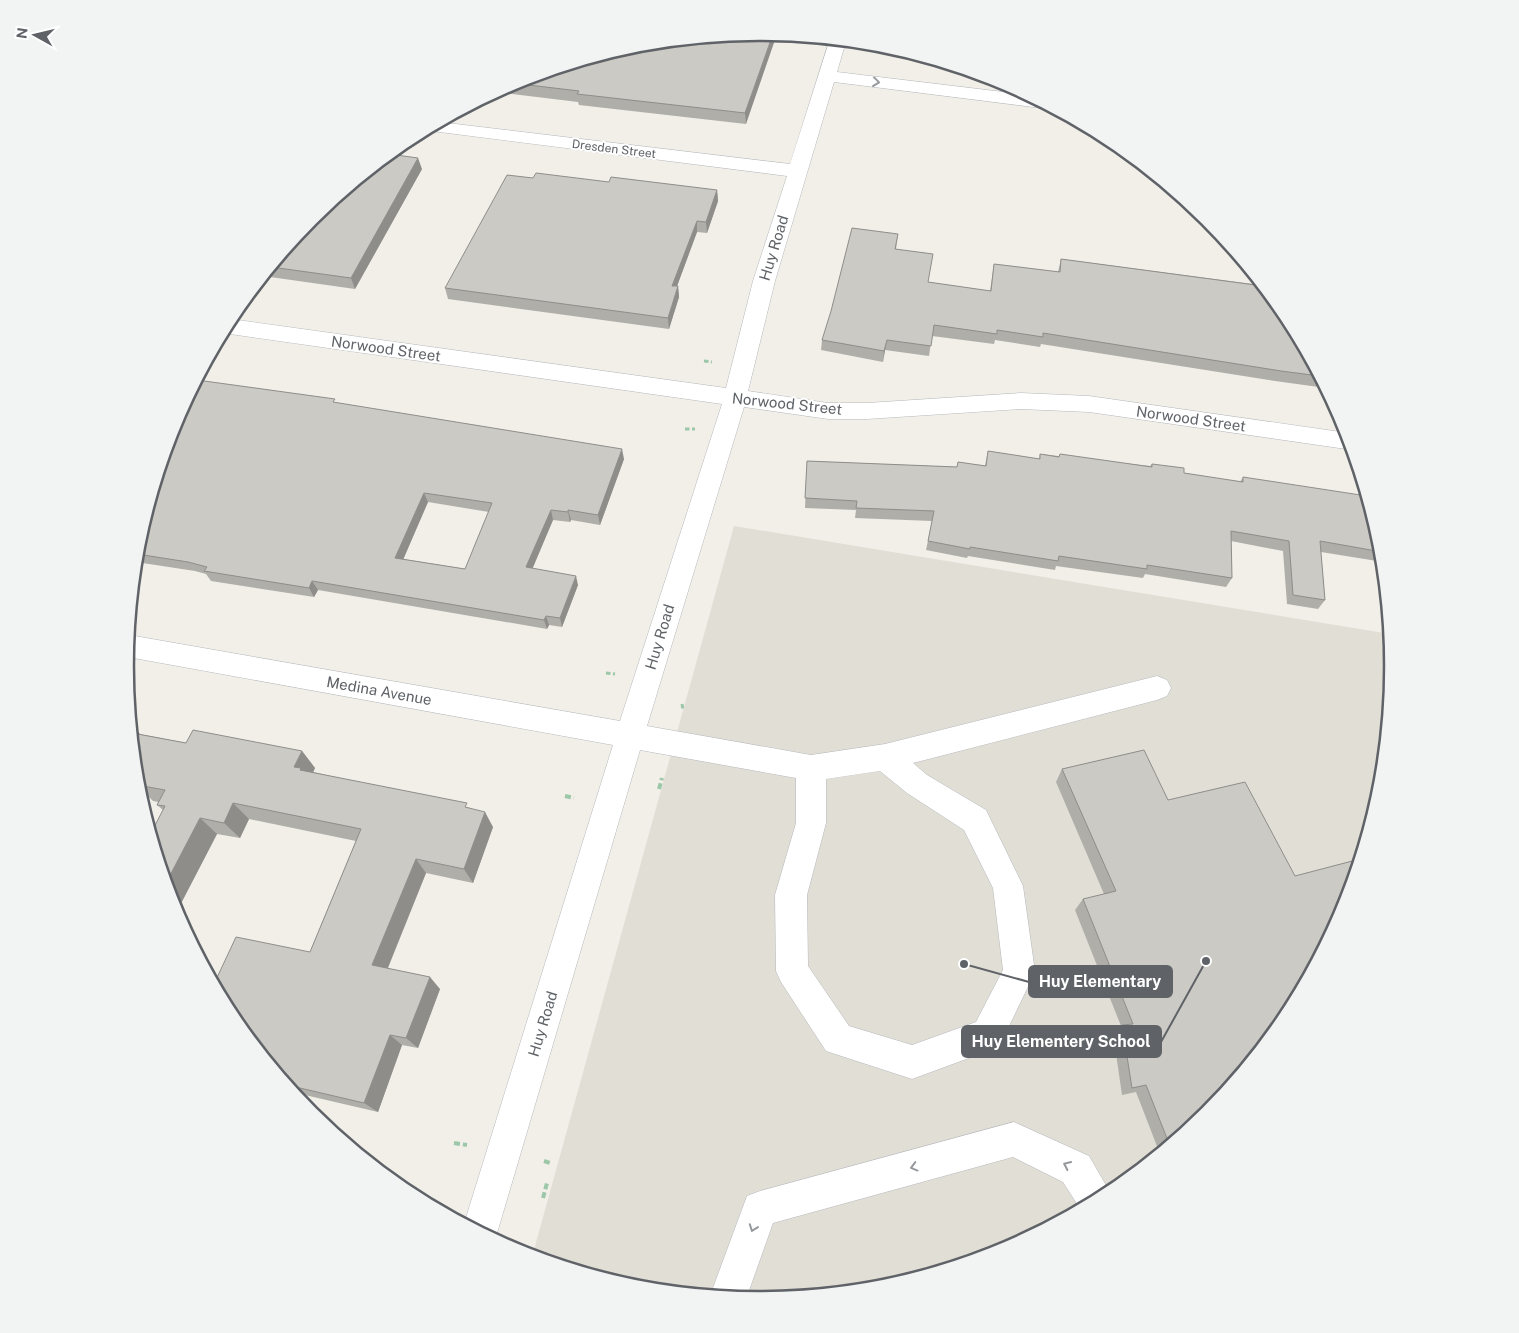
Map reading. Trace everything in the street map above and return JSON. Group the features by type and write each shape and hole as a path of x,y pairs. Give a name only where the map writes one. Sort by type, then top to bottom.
{"street":[{"name":"Huy Road","path":"482,1226 630,736 735,399 764,281 836,47"},
{"path":"828,76 1022,100"},
{"name":"Dresden Street","path":"442,128 798,171"},
{"name":"Norwood Street","path":"235,327 828,411 867,411 1021,401 1089,404 1342,441"},
{"name":"Medina Avenue","path":"135,647 811,768 885,757 1157,688"},
{"path":"811,768 811,822 791,895 792,970 838,1039 912,1062 987,1036 1019,972 1008,886 975,820 917,784 885,757"},
{"path":"730,1291 760,1209 1014,1139 1076,1169 1092,1195"}],"path":[{"path":"704,361 715,362"},
{"path":"685,428 695,430"},
{"path":"682,704 683,710"},
{"path":"659,788 662,778"},
{"path":"565,796 574,798"},
{"path":"454,1143 467,1146"},
{"path":"544,1161 550,1163"},
{"path":"544,1198 547,1183"}],"shaded area":[{"path":"734,526 1383,633 1385,666 1383,707 1373,788 1352,867 1337,906 1311,960 1241,1066 1202,1109 1140,1163 1072,1208 999,1244 960,1259 921,1270 881,1280 841,1286 760,1292 678,1286 638,1280 598,1270 534,1249"}],"building":[{"path":"770,42 745,113 577,94 579,91 530,85 559,74 638,53 719,43"},
{"path":"400,155 418,158 351,278 278,268 317,224 379,170"},
{"path":"536,173 609,182 611,177 717,190 706,222 697,221 672,286 678,286 668,318 445,288 507,175 533,178"},
{"path":"852,228 898,234 895,249 933,254 928,282 991,291 994,264 1060,272 1061,259 1255,285 1279,319 1312,375 1043,333 1043,337 997,330 997,334 934,325 931,346 887,340 884,351 822,340"},
{"path":"204,381 335,399 333,402 622,449 598,515 568,510 568,512 551,510 526,567 576,576 560,618 546,616 544,620 312,581 309,588 204,571 207,567 144,555 167,466 182,427","holes":["424,493 492,503 465,569 395,558"]},
{"path":"988,451 1040,459 1040,454 1059,457 1060,454 1152,467 1152,464 1184,468 1184,473 1243,482 1243,477 1360,495 1374,551 1320,541 1325,600 1293,595 1289,541 1231,531 1232,578 1147,565 1147,569 1059,556 1058,561 970,547 970,549 928,541 934,511 856,508 857,501 805,498 807,461 957,467 958,462 986,466"},
{"path":"193,730 302,751 294,767 301,768 300,770 467,803 465,807 485,812 464,869 416,859 372,965 430,977 406,1038 390,1035 364,1103 297,1087 263,1047 217,977 236,937 310,952 361,829 233,803 224,823 200,818 170,875 155,825 165,806 157,805 165,790 146,787 139,734 186,743"},
{"path":"1144,750 1168,800 1245,782 1295,876 1354,861 1337,906 1320,943 1301,979 1279,1014 1230,1079 1202,1109 1168,1140 1146,1085 1132,1088 1122,1025 1133,1024 1083,899 1116,891 1062,769"}],"place":[{"name":"Huy Elementery School","path":"1206,961"},
{"name":"Huy Elementary","path":"964,964"}]}
